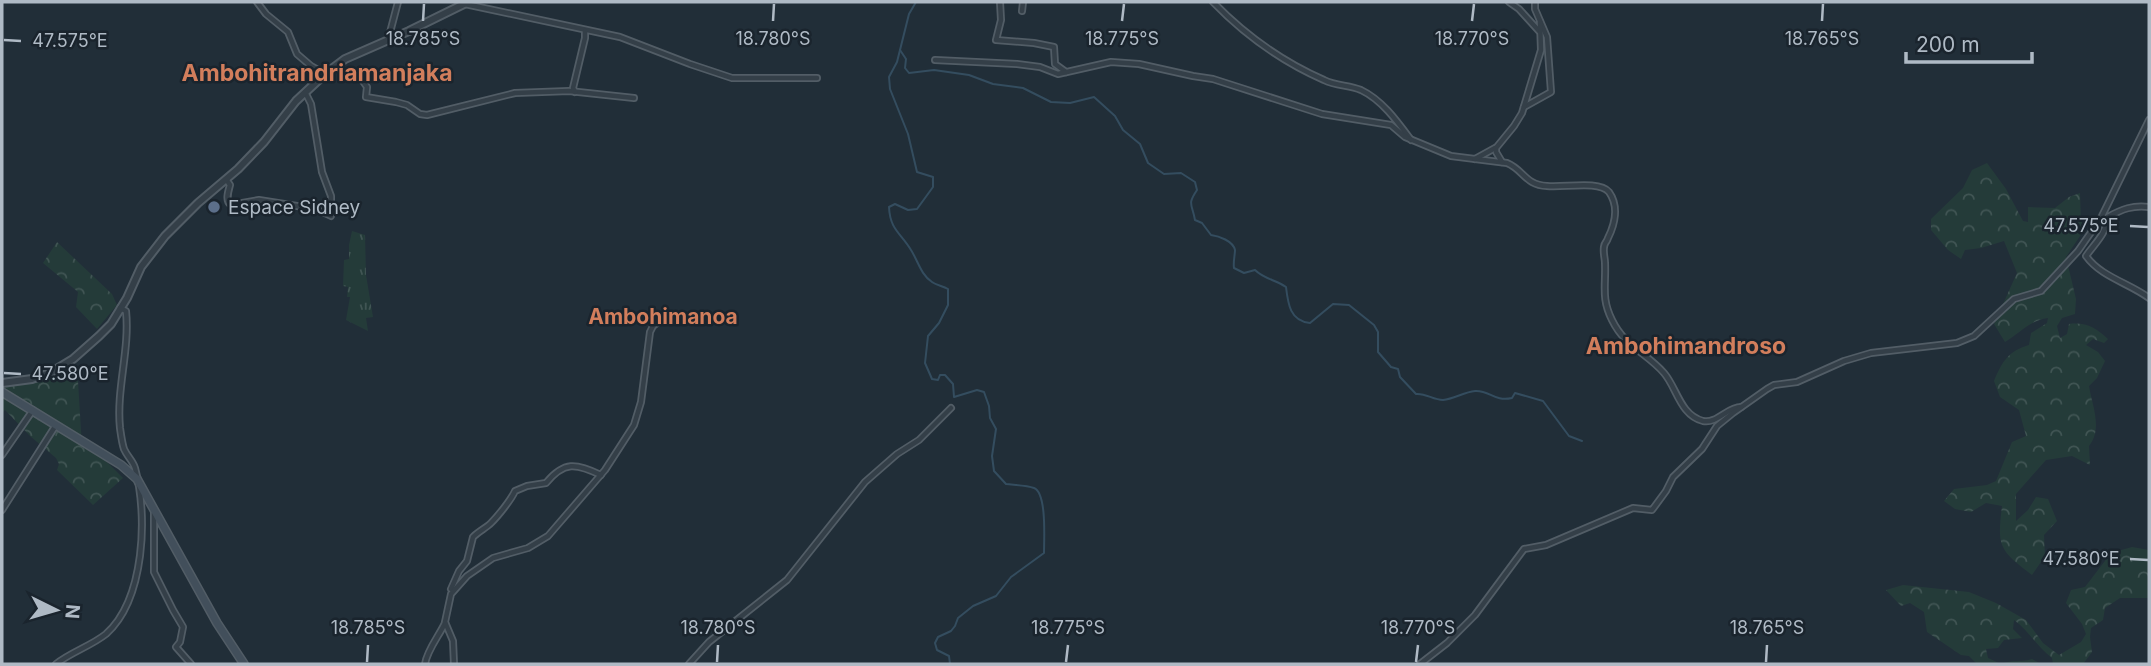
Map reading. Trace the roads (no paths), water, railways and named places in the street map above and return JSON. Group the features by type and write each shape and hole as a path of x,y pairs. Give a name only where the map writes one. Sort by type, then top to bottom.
{"main road":[{"path":"2,392 121,465 137,479 217,623 244,664"}],"street":[{"path":"257,2 266,14 288,32 297,54 325,74"},
{"path":"388,40 398,2"},
{"path":"2,383 32,379 50,373 99,336 111,324 149,255 173,228 252,155 305,91 325,74 345,59 464,2 620,37 732,78 817,78"},
{"path":"1000,2 1001,20 996,40 1054,47 1055,64 1066,72"},
{"path":"1022,11 1023,2"},
{"path":"1213,2 1274,53 1323,80 1360,89 1386,108 1411,140"},
{"path":"1509,2 1519,9 1541,35"},
{"path":"1524,107 1551,92 1547,37 1535,9 1535,2"},
{"path":"1475,159 1496,148 1514,127 1524,107 1541,50 1540,22"},
{"path":"575,92 573,88 585,30"},
{"path":"935,60 1017,64 1040,67 1058,74 1111,62 1139,64 1213,79 1322,114 1391,125 1411,140 1451,156 1514,166 1527,180 1545,186 1600,186 1610,194 1615,215 1614,224 1604,245 1603,288 1613,323 1633,348 1664,373 1680,402 1696,418 1705,422 1713,421 1735,407 1741,407"},
{"path":"338,65 344,74 360,77 367,87 366,97 407,105 420,114 427,115 515,93 575,92 634,98"},
{"path":"225,178 230,185 227,194 231,205 259,200 316,209 331,216 331,196 322,172 311,104 304,94 305,91"},
{"path":"1420,664 1447,643 1475,615 1524,549 1546,545 1623,511 1633,508 1652,510 1678,472 1702,449 1717,426 1774,385 1797,382 1851,358 1891,350 1957,343 1974,336 2014,299 2041,291 2071,259 2101,218 2149,120"},
{"path":"1496,148 1498,158 1503,163"},
{"path":"2101,218 2108,217 2122,208 2149,207"},
{"path":"2108,217 2107,227 2101,238 2086,256 2106,274 2137,289 2149,299"},
{"path":"56,664 107,633 121,617 135,588 141,559 137,479 134,465 124,448 120,427 127,326 126,311 120,308"},
{"path":"425,664 445,622 451,594 467,576 493,558 528,548 548,536 600,475 630,433 641,402 650,332 661,320"},
{"path":"689,664 709,642 787,580 864,482 897,454 919,440 951,408"},
{"path":"2,455 33,410"},
{"path":"2,510 57,424"},
{"path":"452,589 459,571 467,561 473,537 490,525 510,502 515,491 546,483 556,471 569,466 600,475"},
{"path":"154,509 154,572 183,627 180,642 176,647 191,664"},
{"path":"445,622 453,641 454,664"}],"waterway":[{"path":"916,2 909,14 897,62 889,77 890,89 908,134 917,172 933,177 933,187 917,209 908,210 895,204 889,207 894,226 925,276 948,289 948,305 939,323 928,336 925,363 932,379 938,380 940,375 945,375 953,384 954,397 977,390 984,392 990,418 996,429 992,456 994,471 1006,484 1034,488 1041,498 1044,518 1044,553 1011,577 996,596 973,606 958,618 951,631 938,637 935,643 937,650 949,656 950,664"},
{"path":"900,50 906,59 905,68 909,73 934,70 969,75 993,84 1023,88 1051,102 1070,103 1094,97 1115,116 1123,130 1140,144 1148,163 1164,174 1181,173 1195,182 1197,190 1191,204 1195,220 1202,223 1211,235 1232,244 1235,250 1234,268 1244,273 1255,270 1286,287 1291,311 1298,319 1310,323 1333,304 1349,305 1374,325 1378,332 1378,352 1391,367 1398,369 1400,377 1416,394 1443,400 1475,391 1506,399 1512,398 1515,393 1543,401 1569,436 1582,441"}],"place":[{"name":"Espace Sidney","path":"214,207"}],"district":[{"name":"Ambohitrandriamanjaka","path":"317,73"},
{"name":"Ambohimanoa","path":"663,316"},
{"name":"Ambohimandroso","path":"1686,346"}]}
